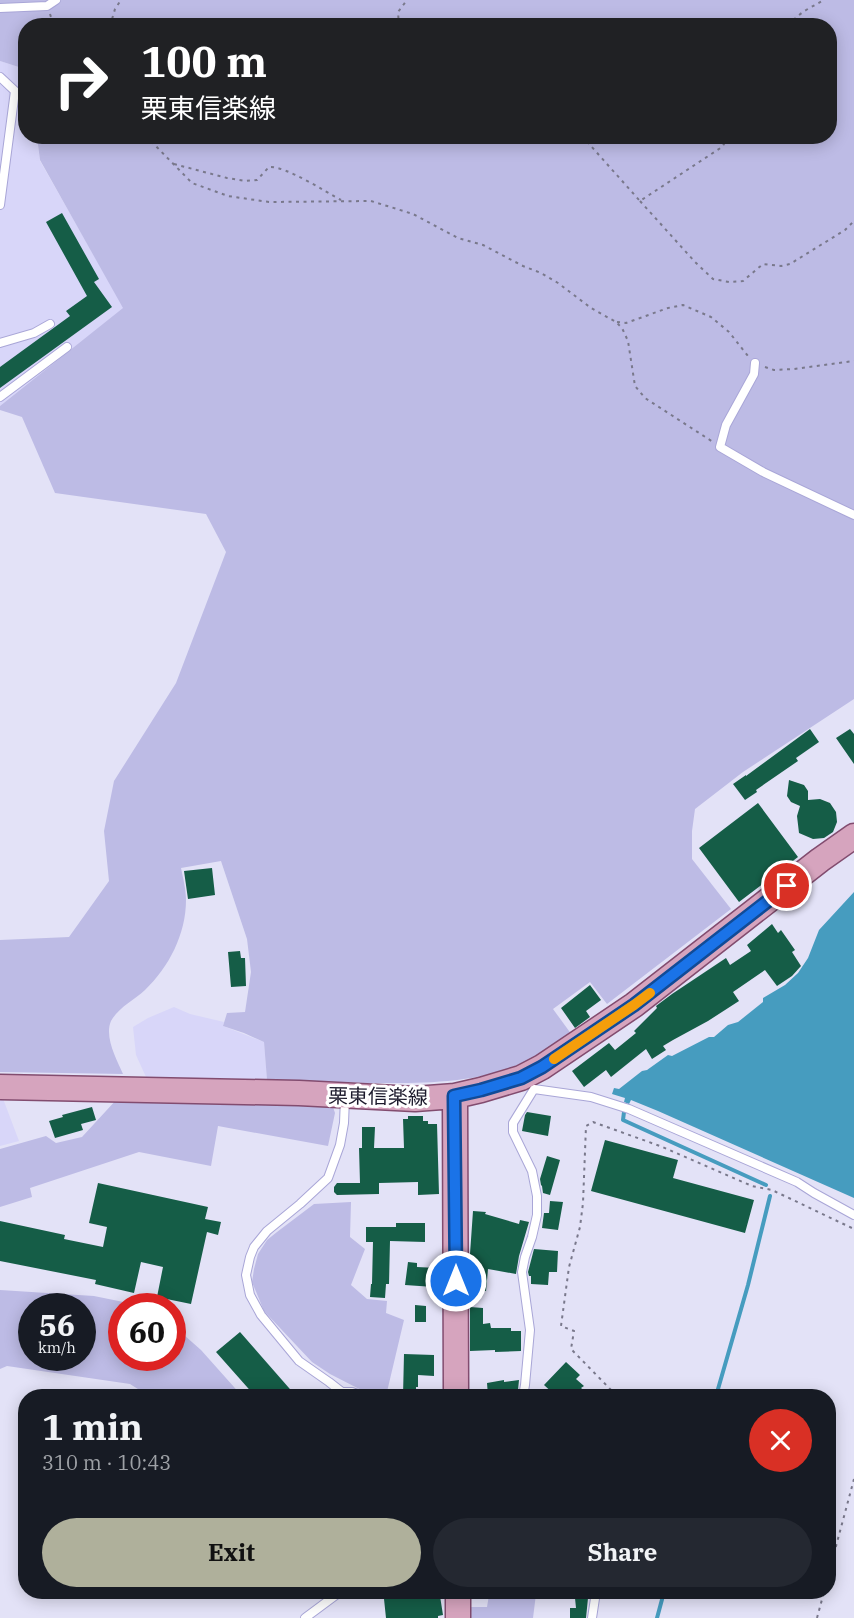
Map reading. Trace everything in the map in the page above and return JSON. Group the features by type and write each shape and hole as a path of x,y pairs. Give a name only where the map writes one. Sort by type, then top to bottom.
{"main road":[{"name":"栗東信楽線","path":"0,1087 277,1093 415,1099 454,1096 481,1090 521,1078 542,1067 634,1005 854,836"},
{"path":"454,1096 456,1389"},
{"path":"458,1599 458,1618"}],"lane":[{"path":"0,8 47,6 56,0"},
{"path":"0,77 15,91 0,205"},
{"path":"0,343 34,333 50,324"},
{"path":"0,397 67,347"},
{"path":"755,363 754,374 726,425 720,447 763,472 854,515"},
{"path":"524,1389 530,1330 522,1272 537,1215 537,1196 532,1171 513,1132 513,1123 534,1089 591,1097 629,1109 789,1178 854,1215"},
{"path":"338,1389 299,1361 261,1315 250,1295 246,1275 254,1247 267,1231 328,1178 340,1145 345,1096"},
{"path":"304,1618 330,1599"},
{"path":"592,1618 595,1599"}],"path":[{"path":"113,18 121,0"},
{"path":"398,18 398,12 407,0"},
{"path":"796,18 824,0"},
{"path":"154,144 192,183 228,196 268,202 371,201 413,214 458,238 483,245 541,273 591,308 616,322 622,328 628,341 635,386 645,398 720,447"},
{"path":"589,144 713,279 729,282 743,281 763,264 782,266 790,264 845,230 854,221"},
{"path":"640,201 724,144"},
{"path":"174,164 208,174 245,181 257,180 268,167 276,167 344,201"},
{"path":"616,322 626,323 683,305 711,316 729,332 755,363 774,370 854,361"},
{"path":"610,1389 571,1349 574,1331 561,1326 569,1267 583,1203 586,1126 593,1122 660,1146 752,1186 772,1191 854,1229"},
{"path":"836,1546 854,1479"},
{"path":"817,1618 822,1599"}],"shaded area":[{"path":"0,0 854,0 854,699 743,772 695,809 692,859 731,909 607,1004 590,982 553,1009 572,1035 544,1052 498,1072 443,1081 369,1083 267,1080 264,1042 223,1026 227,1013 245,1012 251,972 247,939 221,861 181,868 186,892 185,913 174,949 154,981 114,1016 109,1027 110,1041 123,1074 0,1072 0,940 69,937 109,881 104,831 114,781 176,683 226,552 206,514 55,493 22,417 0,410 0,406 123,308 40,160 38,144 837,144 837,18 18,18 18,67 0,61"},
{"path":"0,61 18,67 18,144 38,144 40,161 124,308 0,406"},
{"path":"854,892 854,1198 658,1111 631,1100 629,1104 624,1102 625,1098 612,1094 614,1088 619,1089 668,1055 672,1056 709,1037 714,1037 728,1025 738,1022 763,1002 763,998 785,985 798,973 808,958 819,930"},
{"path":"174,1007 190,1014 224,1022 223,1026 264,1042 267,1080 146,1077 136,1055 133,1027"},
{"path":"0,1096 2,1096 19,1141 0,1146"},
{"path":"117,1099 325,1103 333,1107 335,1113 328,1146 218,1126 211,1166 139,1152 30,1188 32,1197 0,1207 0,1149 46,1136 56,1143 82,1137"},
{"path":"351,1202 350,1237 365,1249 351,1285 367,1299 387,1301 386,1313 404,1320 388,1389 359,1389 312,1362 264,1311 252,1282 258,1254 267,1240 314,1204"},
{"path":"0,1290 47,1293 18,1293 18,1368 7,1366 0,1369"},
{"path":"96,1296 108,1299 108,1371 186,1371 186,1337 236,1389 138,1389 130,1384 41,1371 96,1371"},
{"path":"488,1599 535,1599 533,1618 470,1618 470,1607 487,1607"}],"building":[{"path":"62,213 99,279 94,282 112,307 0,388 0,367 70,316 66,311 87,296 46,222"},
{"path":"810,729 819,742 796,758 798,761 745,800 733,784"},
{"path":"850,729 854,734 854,764 836,738"},
{"path":"789,780 804,785 808,791 808,800 820,799 830,803 836,812 837,822 833,832 824,838 813,839 799,833 797,816 800,806 791,802 787,796"},
{"path":"758,803 798,857 739,902 699,848"},
{"path":"212,868 215,895 188,899 184,871"},
{"path":"772,924 778,933 781,930 795,950 792,952 801,966 792,976 777,986 765,970 733,992 739,1001 663,1046 666,1050 652,1059 646,1049 611,1077 606,1070 584,1087 572,1071 609,1043 615,1050 636,1033 634,1031 657,1008 656,1006 672,994 726,958 730,965 751,951 747,945"},
{"path":"240,951 241,958 245,958 246,986 231,987 228,952"},
{"path":"590,985 601,1000 586,1011 590,1017 575,1028 561,1008"},
{"path":"92,1107 96,1120 81,1124 83,1130 55,1138 49,1121"},
{"path":"527,1112 551,1116 548,1136 522,1131"},
{"path":"408,1116 423,1116 423,1121 428,1121 428,1124 437,1124 439,1194 418,1195 418,1182 379,1183 379,1194 337,1195 334,1187 337,1183 360,1183 359,1148 362,1148 362,1127 375,1127 374,1148 404,1148 403,1119 408,1119"},
{"path":"605,1140 678,1160 673,1178 754,1200 745,1233 591,1191"},
{"path":"547,1156 560,1160 550,1195 543,1193 540,1179"},
{"path":"98,1183 208,1207 205,1219 221,1222 218,1235 207,1232 191,1304 186,1303 186,1293 158,1293 163,1267 141,1262 134,1293 95,1284 96,1280 0,1261 0,1221 65,1235 64,1239 103,1247 107,1227 89,1223"},
{"path":"550,1201 563,1202 558,1230 542,1228 544,1213 549,1213"},
{"path":"473,1211 486,1212 485,1214 519,1224 520,1220 529,1222 516,1274 488,1269 486,1291 473,1290 474,1266 470,1266 470,1254"},
{"path":"396,1223 425,1223 425,1242 390,1241 389,1284 386,1284 385,1298 370,1297 373,1242 366,1242 366,1227 396,1227"},
{"path":"534,1249 558,1251 557,1272 549,1272 548,1285 531,1284 531,1276 528,1272"},
{"path":"408,1262 417,1263 417,1267 437,1268 434,1287 405,1285"},
{"path":"415,1305 426,1306 426,1322 415,1322"},
{"path":"470,1307 483,1308 483,1324 490,1323 491,1328 511,1328 511,1331 521,1331 521,1351 470,1351"},
{"path":"240,1332 290,1389 249,1389 216,1352"},
{"path":"404,1354 434,1355 434,1376 418,1375 416,1389 403,1389"},
{"path":"566,1362 580,1375 576,1379 584,1386 582,1389 548,1389 544,1385"},
{"path":"519,1380 518,1389 487,1389 487,1383"},
{"path":"384,1599 440,1599 443,1615 438,1618 386,1618"},
{"path":"575,1599 588,1599 586,1618 570,1618 570,1608 576,1608"}],"waterway":[{"path":"624,1112 623,1120 766,1185"},
{"path":"718,1389 748,1285 770,1196"},
{"path":"657,1618 662,1599"}],"slow traffic":[{"path":"554,1059 650,993"}],"route":[{"path":"456,1281 454,1096 521,1078 542,1067 634,1005 787,886"}]}
